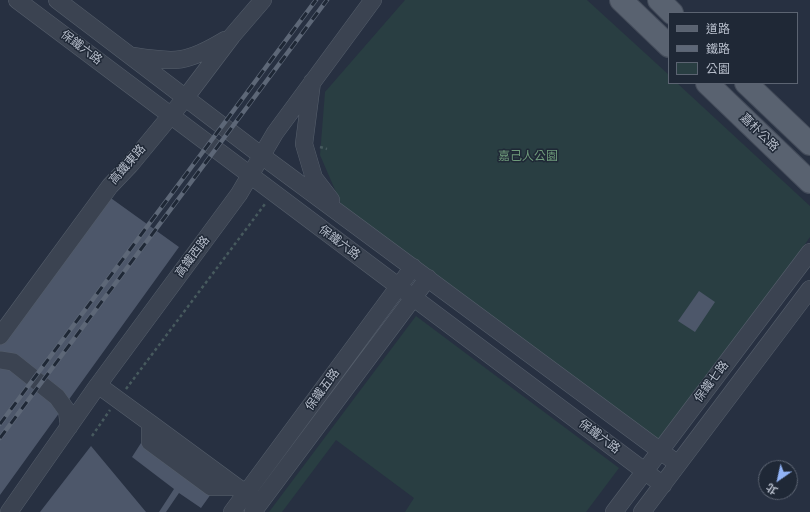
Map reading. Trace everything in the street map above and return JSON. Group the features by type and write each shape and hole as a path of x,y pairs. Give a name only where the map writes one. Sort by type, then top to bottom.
{"main road":[{"path":"621,0 668,45"},
{"path":"659,0 671,12"},
{"name":"嘉朴公路","path":"708,84 810,182"},
{"path":"747,84 810,144"}],"street":[{"name":"保鐵六路","path":"17,0 663,485"},
{"name":"保鐵六路","path":"57,0 262,156 678,464"},
{"name":"高鐵東路","path":"0,336 110,186 130,165 170,114 186,97 232,36 263,0"},
{"name":"高鐵西路","path":"9,512 98,385 239,194 275,133 373,0"},
{"path":"130,56 171,61 188,59 232,36"},
{"path":"312,82 304,144 314,178 345,217"},
{"name":"保鐵七路","path":"614,512 810,252"},
{"name":"保鐵五路","path":"249,499 413,267"},
{"name":"保鐵五路","path":"232,512 249,499 414,298 428,278"},
{"name":"保鐵七路","path":"642,512 810,289"},
{"path":"0,318 18,312"},
{"path":"0,360 13,362 57,397 67,411 69,427"},
{"path":"98,385 249,499"}],"path":[{"path":"304,144 327,149"},
{"path":"92,436 118,399 246,230 271,192"}],"green space":[{"name":"嘉己人公園","path":"405,0 587,0 668,74 668,84 678,84 810,206 810,237 660,450 345,213 320,155 325,92"},
{"path":"416,316 619,468 586,512 405,512 414,498 336,440 282,512 269,512"}],"building":[{"path":"108,196 179,247 0,495 0,342"},
{"path":"699,291 715,302 695,332 678,321"},
{"path":"141,443 211,494 201,508 179,493 166,512 159,512 174,489 132,457"},
{"path":"91,446 146,512 40,512"}],"railway":[{"path":"0,424 316,0"},
{"path":"0,438 327,0"}]}
